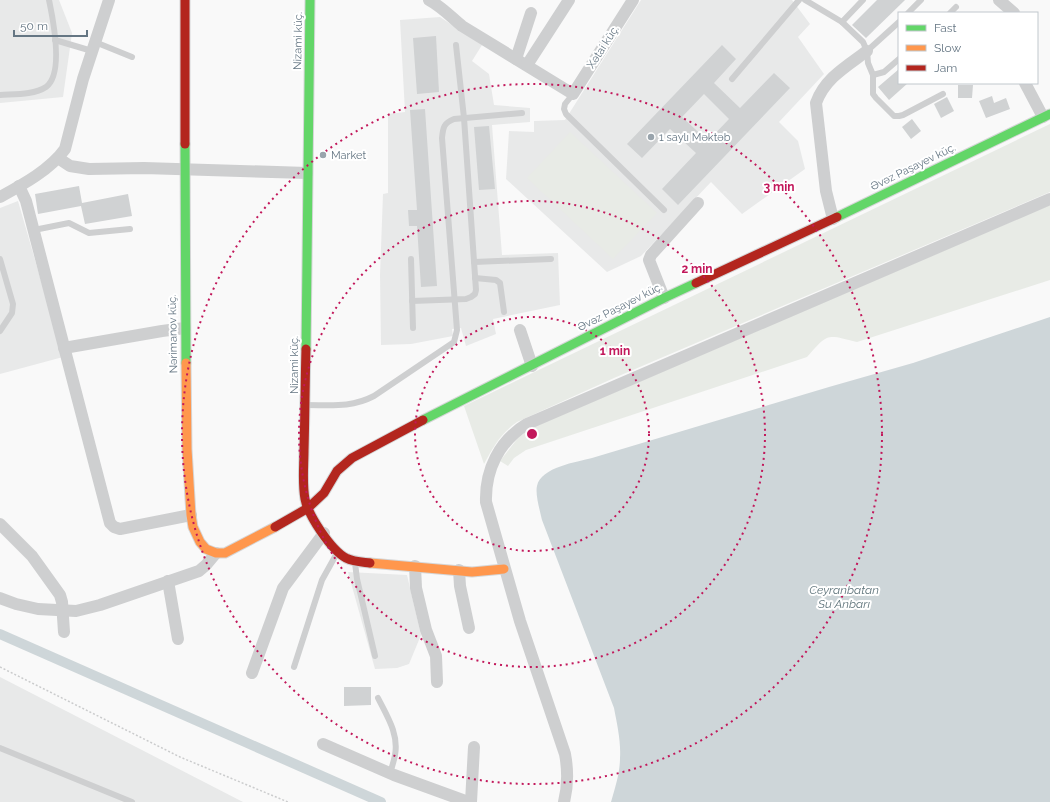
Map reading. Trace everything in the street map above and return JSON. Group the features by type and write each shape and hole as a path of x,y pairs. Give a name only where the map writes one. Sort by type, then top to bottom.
{"street":[{"path":"0,198 50,166 65,149 76,104 109,0"},
{"name":"Nərimanov küç.","path":"185,0 184,170 187,456 193,527 200,542 206,549 216,553"},
{"name":"Nizami küç.","path":"310,0 304,477 305,499 308,508 338,552 346,558 354,561 459,570 488,571 504,569"},
{"path":"429,0 462,26 573,94"},
{"path":"444,11 451,0"},
{"path":"527,65 569,0"},
{"name":"Xətai küç.","path":"573,94 633,0"},
{"path":"999,0 1013,12"},
{"path":"516,59 531,13"},
{"path":"833,219 826,191 816,103 818,97 835,74 867,51"},
{"path":"1026,84 1047,116"},
{"name":"Əvəz Paşayev küç.","path":"308,508 324,493 337,471 352,458 664,298 1047,116"},
{"path":"58,158 70,166 89,169 144,168 308,173"},
{"path":"19,186 26,201 34,230 110,522 114,527 120,528 191,515"},
{"path":"564,802 567,784 565,754 520,621 488,513 485,492 486,482 494,460 502,446 517,430 527,424 1050,199"},
{"path":"664,298 649,260 650,254 698,203"},
{"path":"64,348 162,330 185,328"},
{"path":"520,330 532,366"},
{"path":"0,598 16,604 38,609 63,611 76,611 100,605 199,571 216,553 225,553 236,548 308,508"},
{"path":"0,524 32,556 60,596 62,602 64,632"},
{"path":"252,673 283,588 324,533"},
{"path":"415,566 416,588 426,630 436,656 437,682"},
{"path":"459,570 460,586 469,628"},
{"path":"168,581 178,639"},
{"path":"323,744 390,773 470,802 474,747"}],"lane":[{"path":"0,95 32,92 45,88 51,83 55,70 56,40 48,0"},
{"path":"732,79 799,0"},
{"path":"806,0 842,22 863,42 867,51 868,63 873,75 873,94 894,116 903,115 943,94"},
{"path":"842,22 863,0"},
{"path":"909,12 921,0"},
{"path":"951,12 956,7"},
{"path":"867,51 898,23"},
{"path":"56,40 93,47 132,57"},
{"path":"412,301 454,300 472,297 475,294 464,118 456,45"},
{"path":"873,75 884,72 898,60"},
{"path":"573,94 565,104 564,109 566,114 664,210"},
{"path":"306,405 348,406 365,402 454,342 457,330 442,138 443,126 447,122 454,119 522,113"},
{"path":"34,230 69,222 89,233 130,229"},
{"path":"0,259 13,304 12,312 0,330"},
{"path":"411,259 413,328"},
{"path":"474,262 551,259"},
{"path":"475,278 496,280 500,283 504,312"},
{"path":"294,667 322,580 338,552"},
{"path":"354,561 375,656"},
{"path":"378,698 393,729 396,742 395,755 390,773"},
{"path":"0,748 132,802"}],"path":[{"path":"0,667 180,757 288,802"}],"shaded area":[{"path":"0,0 59,0 72,33 63,97 0,103"},
{"name":"1 saylı Məktəb","path":"641,0 792,0 810,24 798,37 824,74 779,122 798,141 805,169 742,214 711,182 641,256 607,272 506,179 509,131 534,132 534,121 565,120"},
{"path":"440,17 482,45 472,61 489,74 494,105 530,108 530,122 492,125 502,255 558,253 560,305 493,319 496,334 466,346 461,328 452,329 453,336 411,344 381,345 380,275 383,194 388,193 388,114 405,112 400,20"},
{"path":"1050,124 1050,192 614,378 517,422 494,446 484,464 464,406"},
{"path":"570,132 657,213 613,259 527,178"},
{"path":"18,201 63,357 0,374 0,208"},
{"path":"1050,205 1050,280 857,342 833,337 828,338 819,343 807,357 526,450 514,458 508,466 500,461 518,438 529,429"},
{"path":"348,572 407,575 421,635 409,664 397,668 375,669"},
{"path":"0,677 243,802 0,802"}],"water":[{"name":"Ceyranbatan Su Anbarı","path":"1050,317 1050,802 611,802 620,764 619,739 614,708 542,520 538,503 537,486 545,474 560,466 592,458 913,363"}],"building":[{"path":"877,0 905,0 866,38 852,25"},
{"path":"436,36 439,92 417,94 413,38"},
{"path":"722,45 736,59 714,83 740,108 774,73 790,88 678,205 662,189 696,153 670,129 642,158 627,144","holes":["704,94 729,119 708,141 682,117"]},
{"path":"898,70 898,84 907,84 889,100 878,87"},
{"path":"958,85 973,85 972,98 958,98"},
{"path":"992,96 994,103 1006,98 1010,109 986,118 979,101"},
{"path":"947,97 954,111 941,118 934,104"},
{"path":"425,109 437,286 421,287 417,226 409,226 408,210 417,210 410,110"},
{"path":"912,119 921,131 911,139 902,127"},
{"path":"489,126 495,189 479,190 474,127"},
{"path":"79,186 82,203 128,194 132,216 85,224 81,206 38,214 35,194"},
{"path":"344,687 371,687 371,705 344,706"}],"waterway":[{"path":"0,634 381,802"}],"traffic: fast":[{"path":"306,349 310,0"},
{"path":"837,217 1050,114"},
{"path":"185,144 186,363"},
{"path":"423,420 696,283"}],"traffic: slow":[{"path":"186,363 187,449 191,515 193,527 200,542 206,549 216,553 225,553 275,527"},
{"path":"370,563 472,572 504,569"}],"traffic: jam":[{"path":"185,0 185,144"},
{"path":"696,283 837,217"},
{"path":"306,349 303,480 307,506 321,532 340,554 346,558 358,562 370,563"},
{"path":"275,527 308,508 324,493 337,471 352,458 423,420"}],"place":[{"name":"1 saylı Məktəb","path":"651,137"},
{"name":"Market","path":"323,155"}]}
